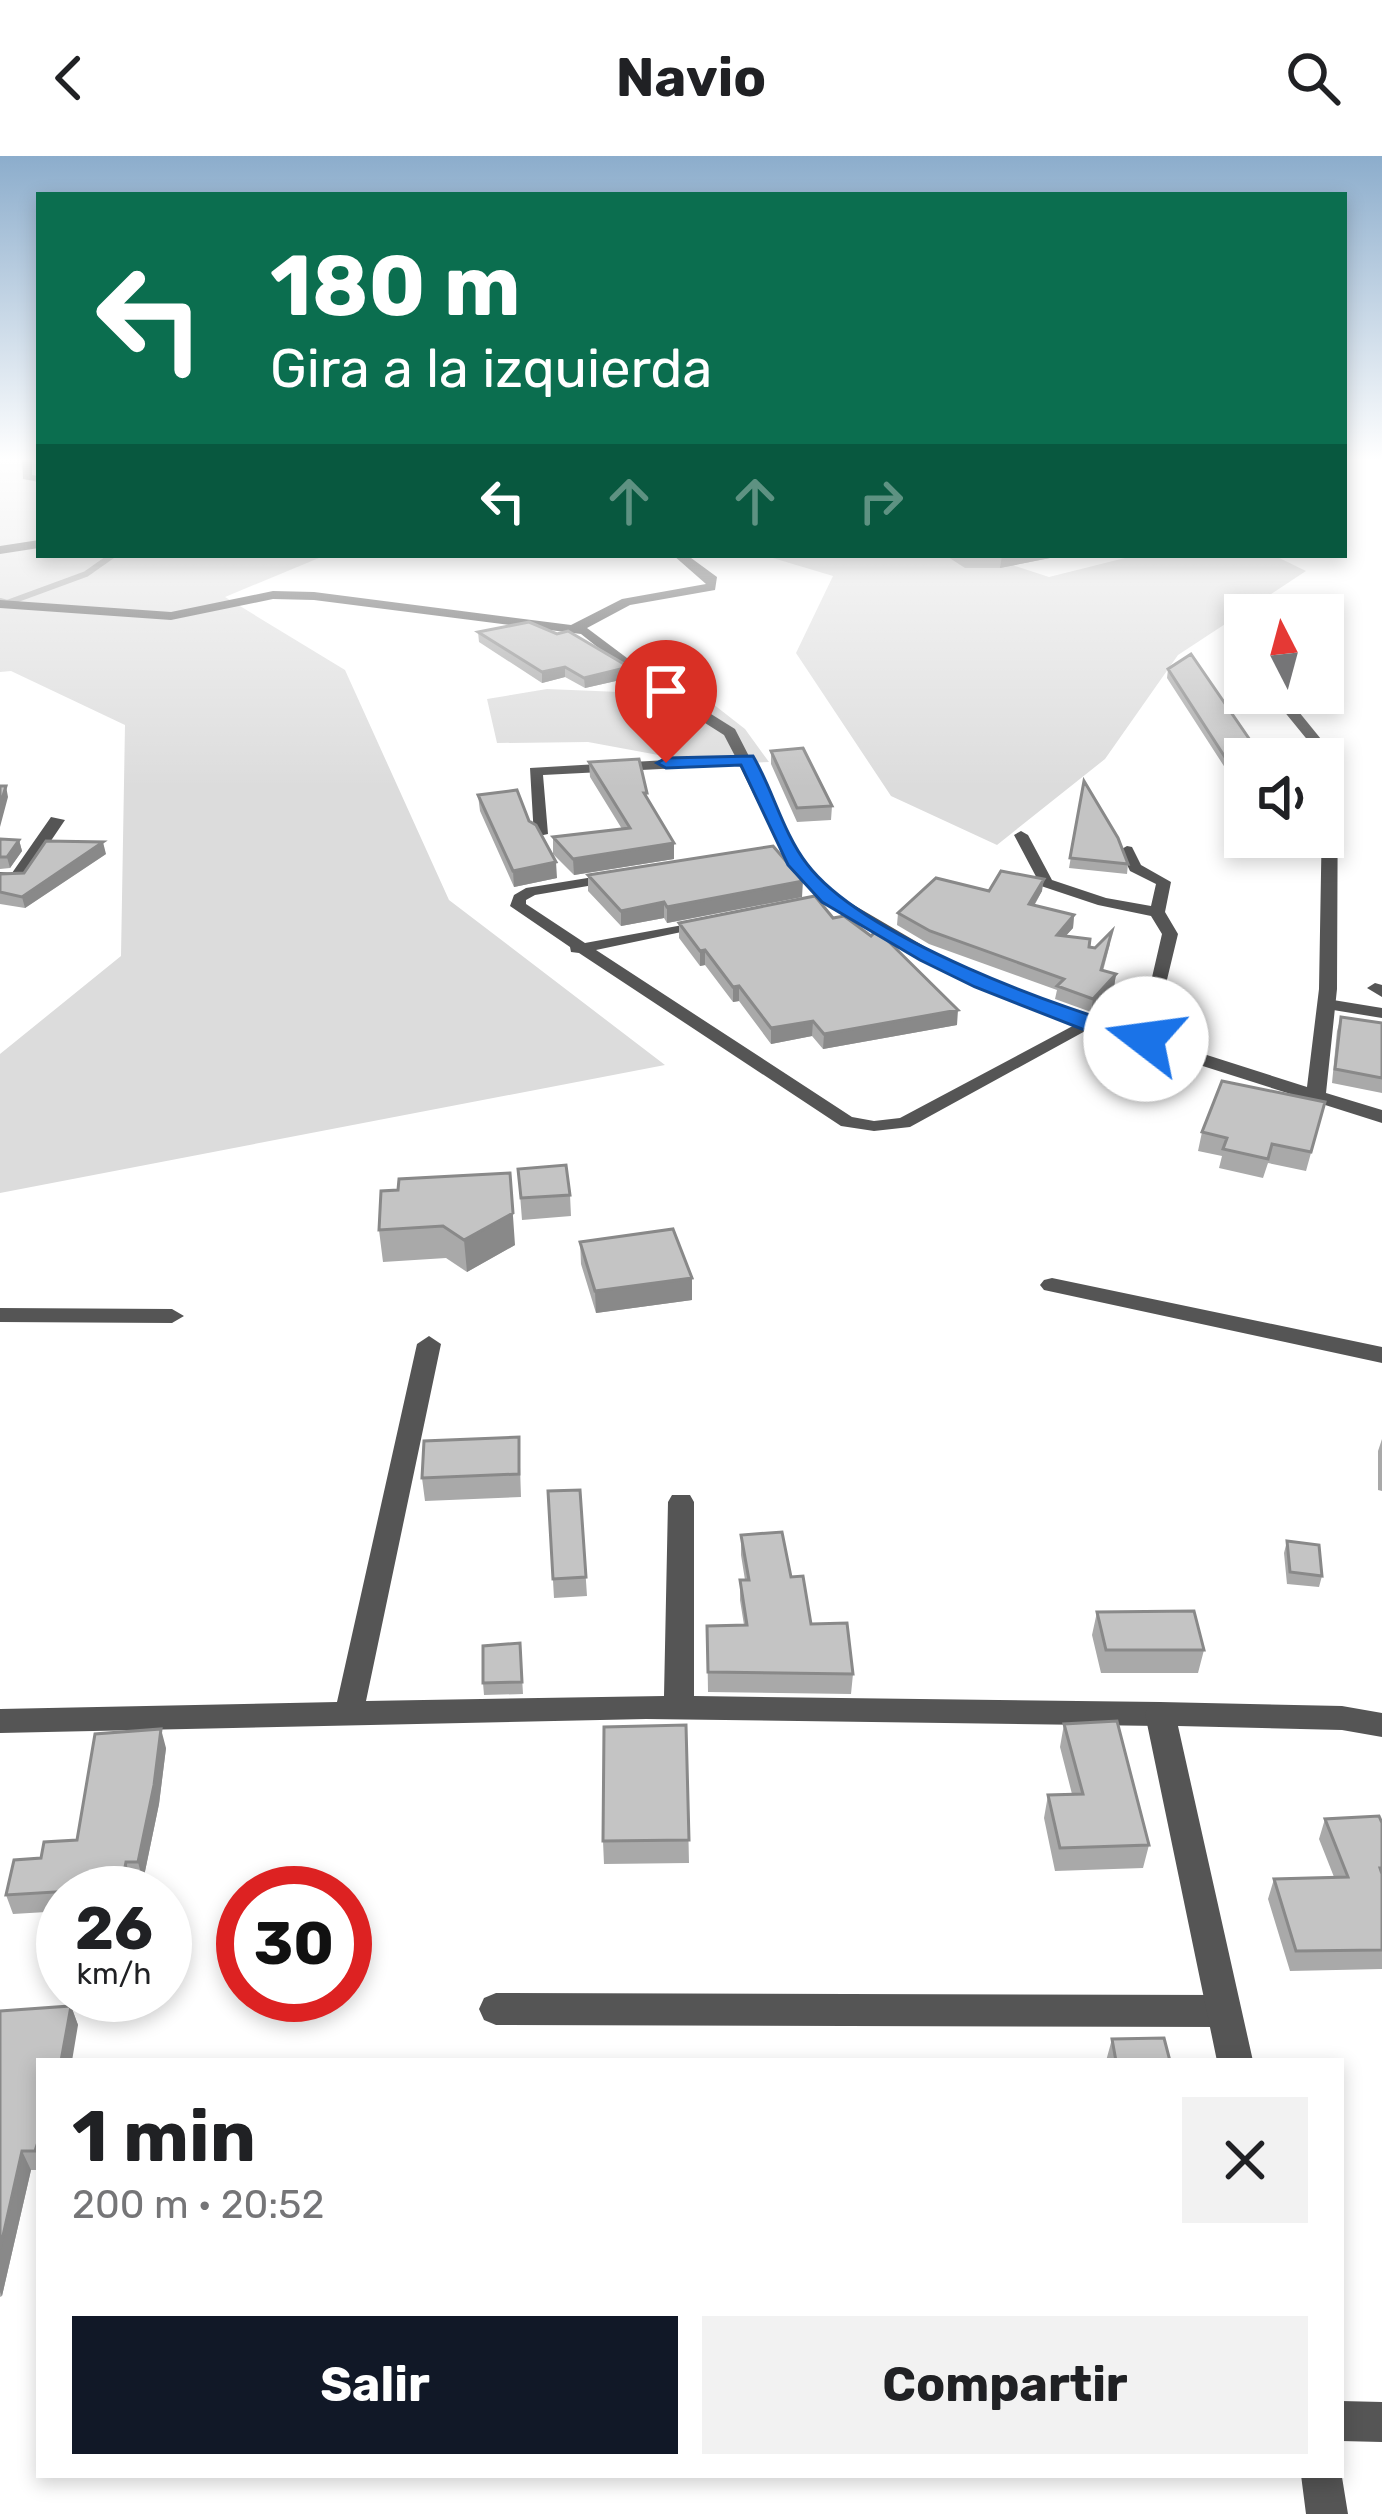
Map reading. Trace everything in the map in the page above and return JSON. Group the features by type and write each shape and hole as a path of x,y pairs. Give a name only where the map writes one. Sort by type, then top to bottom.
{"street":[{"path":"576,628 641,597 711,587 713,580 697,568"},
{"path":"0,604 171,616 273,595 314,596 576,628 730,732 797,865 829,898 928,956 1090,1024 1382,1117"},
{"path":"1294,714 1330,755 1327,1004 1316,1096"},
{"path":"540,834 535,771 747,760"},
{"path":"0,877 16,878 57,820"},
{"path":"1052,1285 1382,1355"},
{"path":"0,1315 172,1316"},
{"path":"349,1714 429,1344"},
{"path":"680,1502 680,1707"},
{"path":"0,1721 680,1707 1342,1718 1382,1725"},
{"path":"1160,1714 1234,2058"},
{"path":"496,2009 1224,2011"},
{"path":"1344,2421 1382,2422"},
{"path":"1322,2478 1327,2514"}],"lane":[{"path":"1021,835 1046,883 1103,902 1156,912 1171,934 1146,1039"},
{"path":"766,853 790,850"},
{"path":"1127,850 1135,868 1164,882 1156,912"},
{"path":"625,876 531,891 519,898 518,906 847,1122 904,1123 1090,1024"},
{"path":"806,902 829,898"},
{"path":"577,949 714,921"},
{"path":"1327,1004 1382,1013"}],"shaded area":[{"path":"0,568 295,568 225,597 345,670 449,900 665,1065 0,1193 0,1054 121,956 125,725 11,671 0,672"},
{"path":"806,568 1021,568 1049,577 1085,568 1306,571 1271,594 1224,594 1224,625 1178,655 1105,759 997,845 891,796 796,653 833,576"},
{"path":"547,689 644,693 672,711 713,704 745,729 769,762 707,764 588,742 497,743 487,699"}],"building":[{"path":"529,622 557,634 568,631 629,667 584,678 565,667 542,672 478,632"},
{"path":"1191,654 1224,702 1224,714 1232,714 1249,738 1224,738 1224,756 1168,669"},
{"path":"803,748 832,806 797,808 771,751"},
{"path":"639,759 644,793 674,843 573,859 553,837 630,828 589,762"},
{"path":"1084,781 1118,838 1128,864 1070,858"},
{"path":"517,790 529,821 536,825 556,862 513,871 478,795"},
{"path":"0,839 19,840 7,857 0,857"},
{"path":"46,841 103,842 22,897 0,892 0,874 24,873"},
{"path":"773,846 803,881 621,911 588,875"},
{"path":"1001,871 1044,879 1029,904 1074,915 1057,935 1090,939 1089,947 1095,948 1112,931 1101,970 1116,974 1093,999 1057,986 1064,979 930,931 898,913 936,878 989,891"},
{"path":"815,896 833,918 844,916 871,936 877,930 958,1010 824,1034 813,1021 771,1028 739,986 733,987 679,923"},
{"path":"1341,1017 1382,1023 1382,1078 1335,1069"},
{"path":"1222,1081 1325,1102 1311,1152 1272,1144 1268,1159 1223,1149 1227,1138 1202,1132"},
{"path":"566,1165 570,1195 521,1198 518,1169"},
{"path":"510,1173 513,1213 464,1240 443,1226 379,1230 381,1191 398,1190 399,1179"},
{"path":"673,1229 692,1278 595,1291 580,1242"},
{"path":"519,1437 519,1474 422,1478 424,1441"},
{"path":"580,1490 586,1577 553,1579 548,1491"},
{"path":"782,1532 791,1577 803,1576 811,1624 847,1623 853,1674 708,1672 707,1626 747,1625 740,1580 749,1580 741,1535"},
{"path":"1287,1541 1319,1545 1322,1576 1290,1572"},
{"path":"1194,1611 1204,1650 1106,1650 1097,1612"},
{"path":"520,1643 522,1682 483,1683 483,1646"},
{"path":"1117,1721 1149,1845 1060,1848 1048,1795 1083,1794 1064,1724"},
{"path":"686,1725 689,1840 603,1841 604,1727"},
{"path":"161,1729 138,1862 36,1866 36,1893 6,1895 14,1860 41,1858 44,1842 77,1840 95,1734"},
{"path":"1379,1816 1382,1950 1296,1951 1274,1879 1348,1877 1325,1819"},
{"path":"36,2008 36,2022 68,2022 62,2058 36,2058 36,2148 22,2151 0,2249 0,2011"},
{"path":"1164,2038 1169,2058 1115,2058 1112,2039"}],"waterway":[{"path":"0,601 7,603 94,568"}],"route":[{"path":"666,763 747,760 797,865 829,898 983,982 1090,1024 1146,1039"}]}
